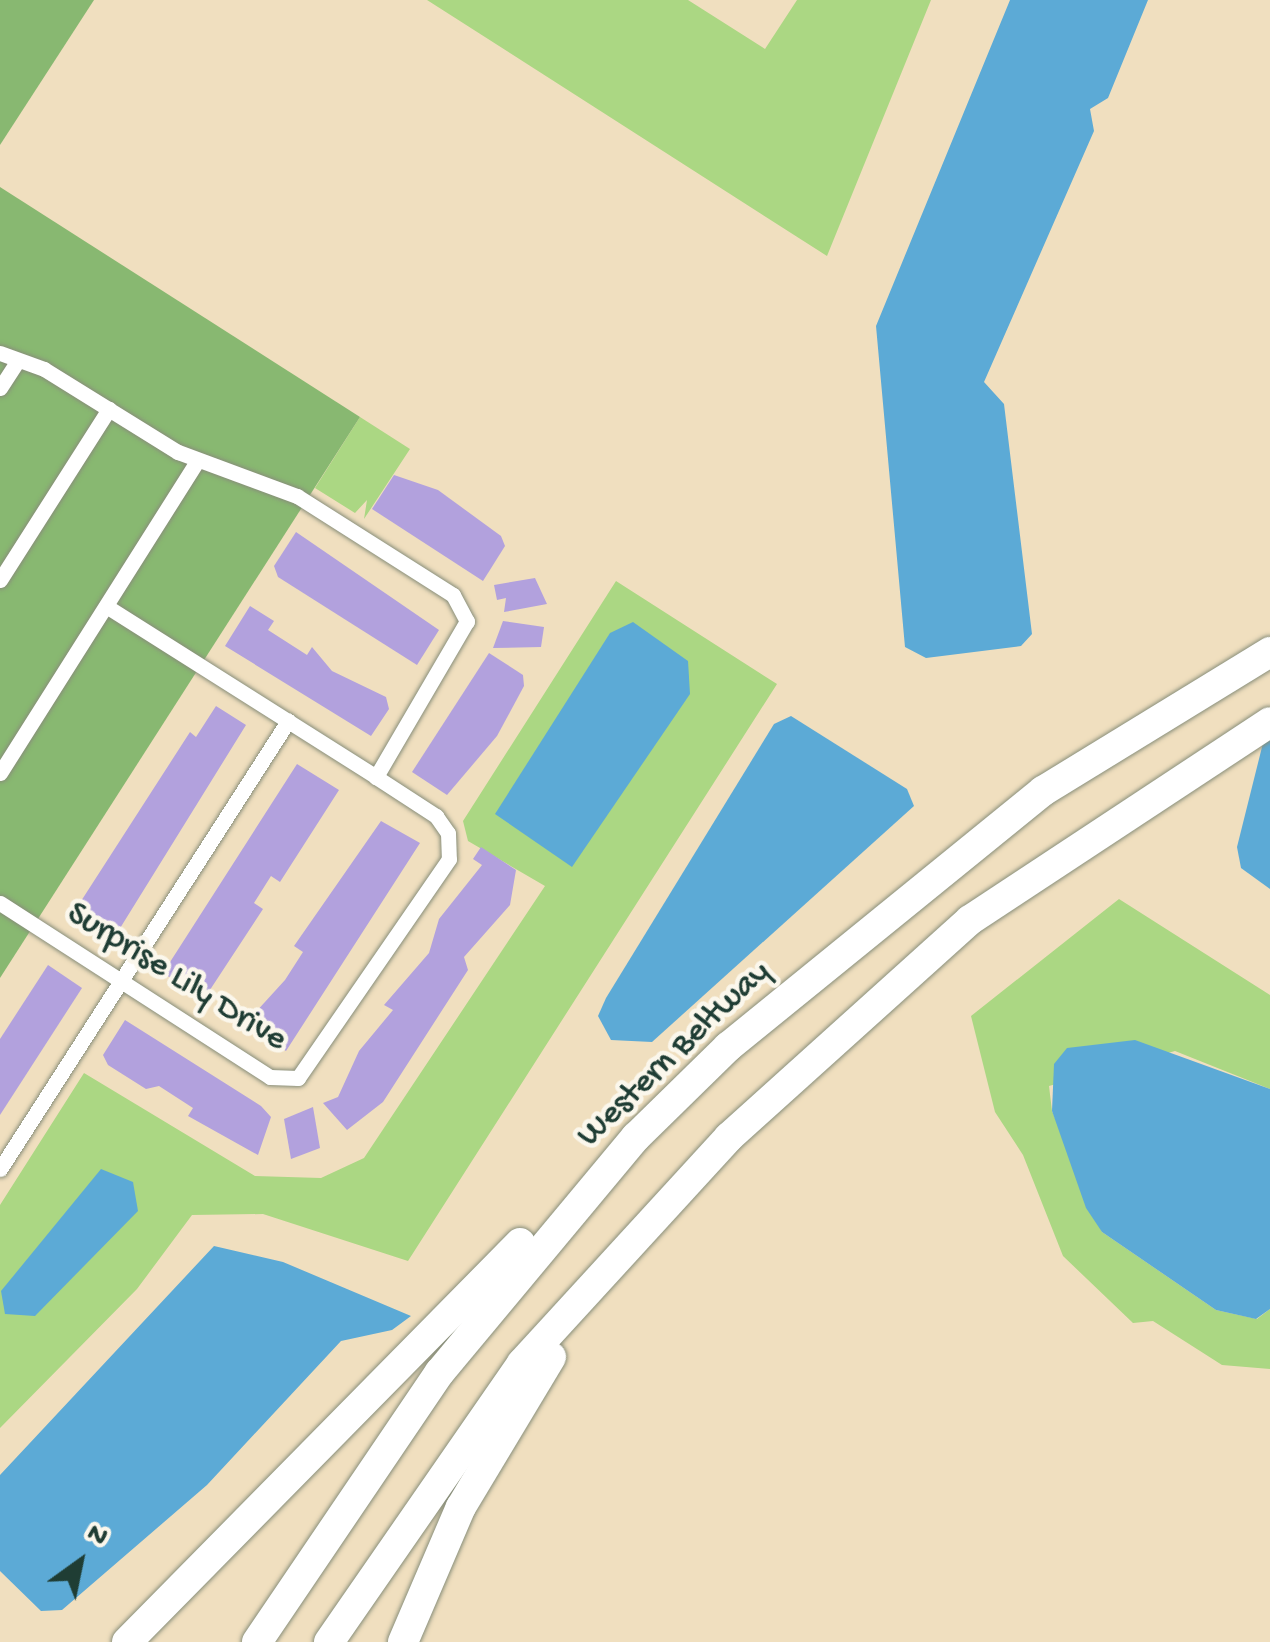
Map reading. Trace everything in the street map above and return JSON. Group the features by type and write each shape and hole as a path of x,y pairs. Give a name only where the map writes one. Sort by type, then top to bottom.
{"highway":[{"name":"Western Beltway","path":"257,1642 440,1372 636,1137 918,887 1043,791 1270,652"},
{"path":"329,1642 477,1423 632,1235 970,920 1215,752 1270,722"},
{"path":"127,1642 560,1201 636,1137"},
{"path":"403,1642 493,1448 632,1235"}],"street":[{"path":"0,353 109,409 197,461 298,496 453,596 466,621 376,777"},
{"path":"0,388 17,362"},
{"path":"0,580 109,409"},
{"path":"0,773 197,461"},
{"name":"Surprise Lily Drive","path":"0,903 270,1077 298,1078 314,1067 448,859 448,833 436,816 106,606"},
{"path":"0,1169 288,721"}],"green space":[{"path":"0,0 94,0 0,145"},
{"path":"427,0 688,0 765,49 797,0 931,0 827,256"},
{"path":"0,187 360,417 0,978"},
{"path":"360,417 410,449 364,519 367,500 355,513 315,488"},
{"path":"616,581 777,684 408,1261 263,1214 192,1215 137,1289 0,1428 0,1205 84,1073 255,1176 321,1178 364,1158 545,886 468,841 463,821"},
{"path":"1119,899 1270,995 1270,1089 1175,1051 1049,1086 1052,1111 1102,1232 1216,1310 1257,1319 1270,1309 1270,1369 1222,1365 1153,1321 1133,1323 1063,1256 1023,1155 995,1112 971,1016"}],"water":[{"path":"1010,0 1148,0 1108,98 1090,109 1094,131 984,382 1004,404 1032,634 1021,646 926,658 905,647 876,326"},
{"path":"633,622 688,661 690,694 572,867 495,814 610,633"},
{"path":"1270,715 1270,889 1241,868 1237,847"},
{"path":"791,716 907,789 914,806 652,1042 611,1040 598,1016 606,998 774,724"},
{"path":"1135,1040 1270,1089 1270,1309 1256,1319 1216,1310 1102,1232 1086,1208 1052,1111 1054,1064 1067,1048"},
{"path":"101,1169 133,1182 138,1211 35,1316 5,1314 1,1291"},
{"path":"214,1246 283,1262 411,1316 392,1330 341,1341 207,1485 62,1610 41,1611 0,1571 0,1475"}],"building":[{"path":"394,475 438,490 501,536 505,546 483,581 372,509"},
{"path":"296,532 439,630 417,665 278,577 274,566"},
{"path":"535,578 547,604 504,612 506,598 497,600 494,585"},
{"path":"250,606 274,621 268,630 307,655 312,647 332,671 386,697 389,709 371,736 225,646"},
{"path":"503,621 544,627 541,647 493,648"},
{"path":"489,653 523,675 524,686 497,736 447,795 412,772"},
{"path":"216,706 246,725 109,946 74,923 74,912 190,732 196,737"},
{"path":"297,764 339,790 280,882 271,876 254,903 263,909 204,999 163,973"},
{"path":"381,821 420,843 286,1051 244,1025 285,980 303,952 294,946"},
{"path":"481,847 516,870 510,905 464,957 468,970 383,1102 347,1130 323,1103 338,1097 359,1051 393,1010 384,1005 429,953 439,919 482,865 473,859"},
{"path":"48,965 82,988 0,1115 0,1039"},
{"path":"125,1020 261,1106 271,1117 258,1155 188,1116 193,1108 159,1086 146,1089 108,1065 103,1055"},
{"path":"313,1107 320,1148 291,1159 284,1119"}]}
